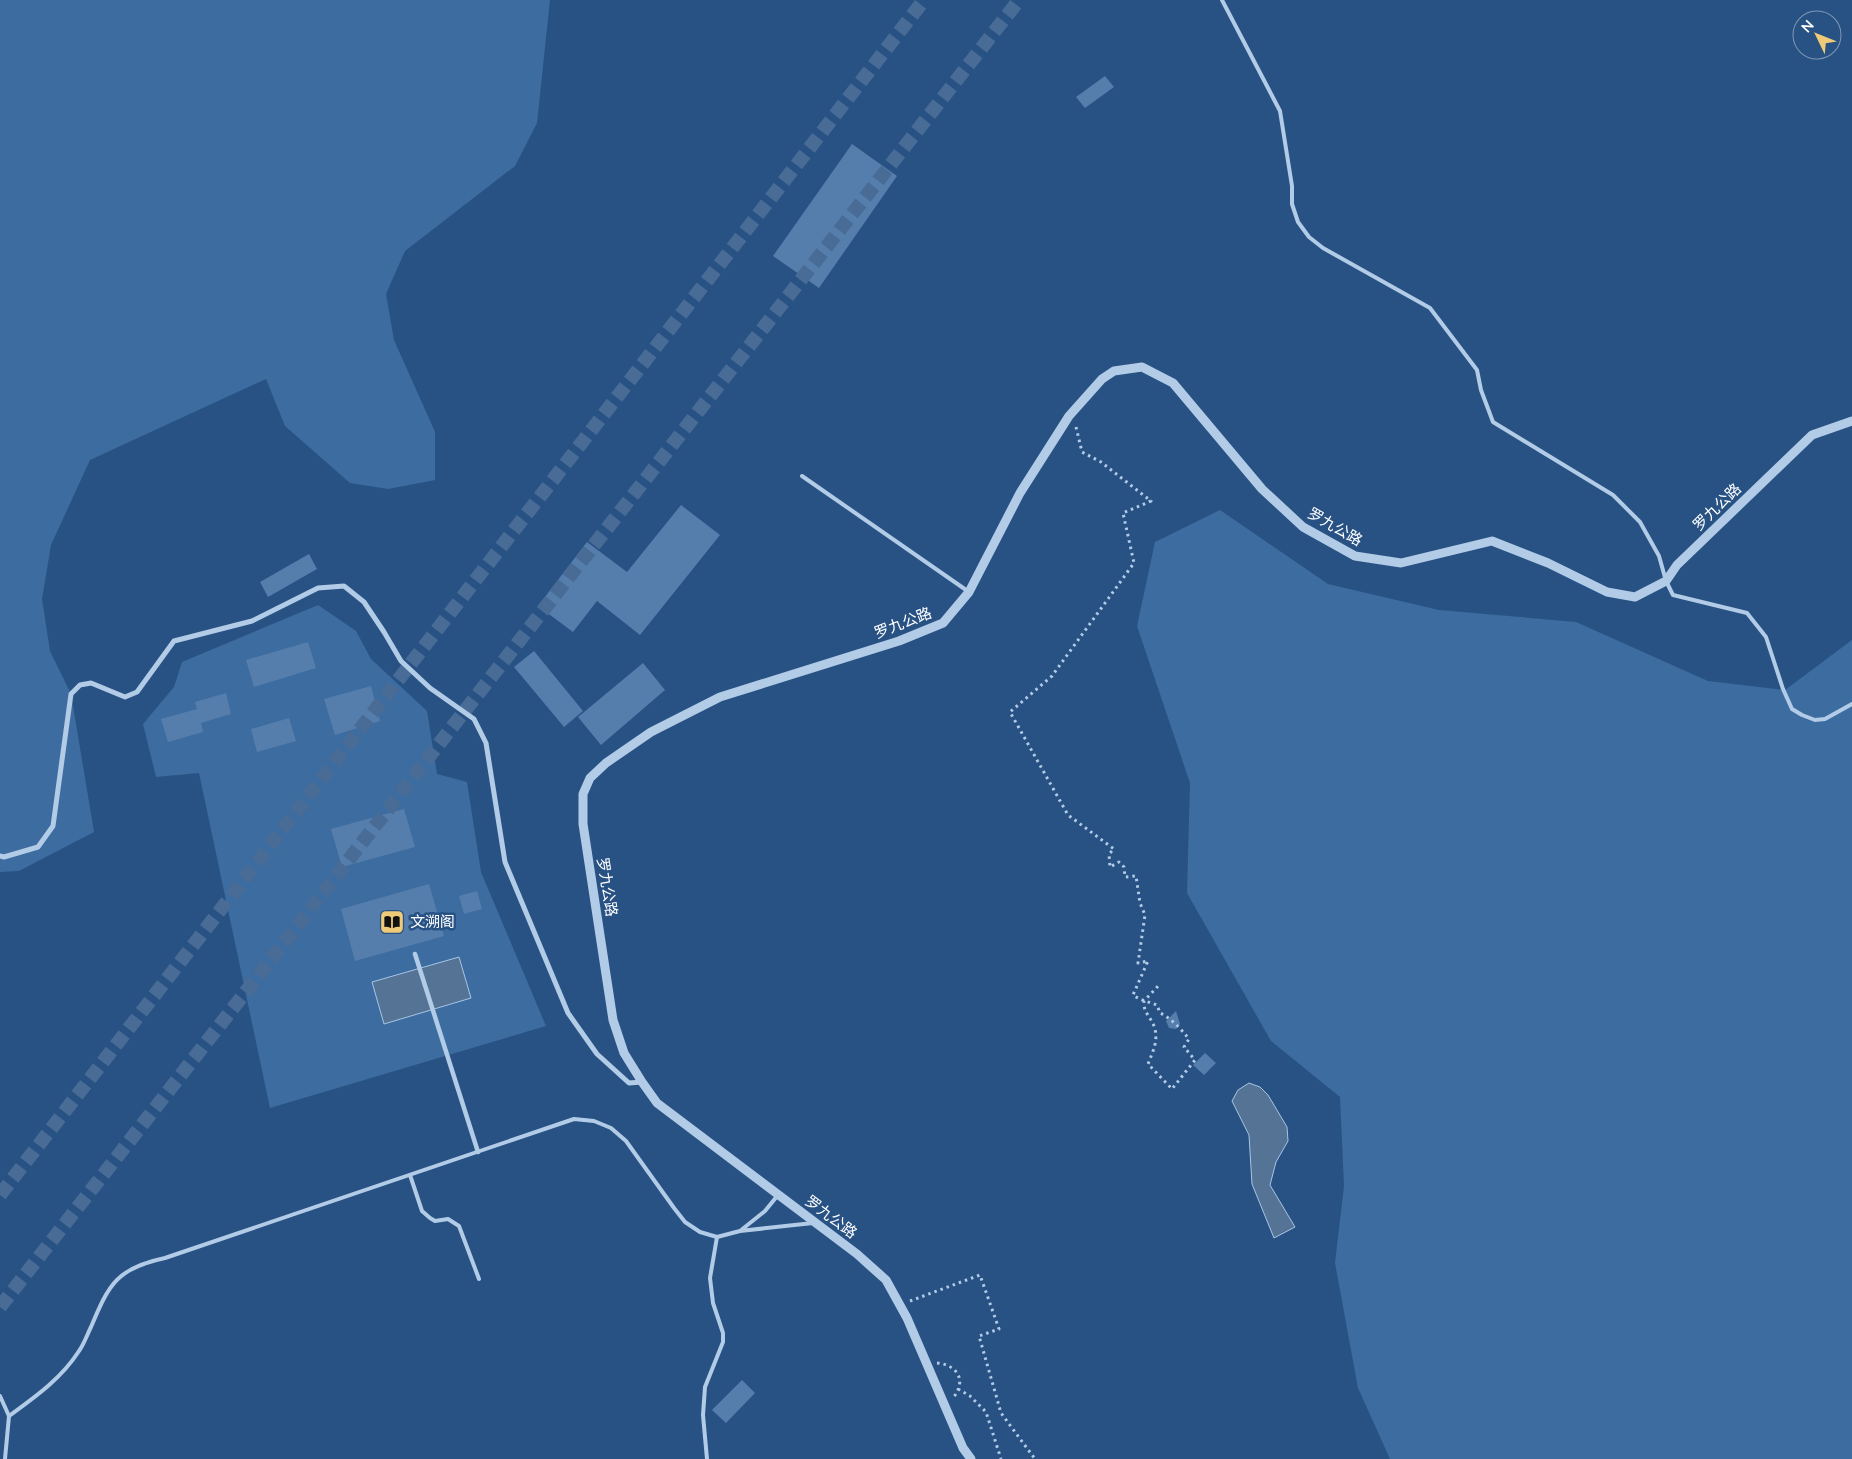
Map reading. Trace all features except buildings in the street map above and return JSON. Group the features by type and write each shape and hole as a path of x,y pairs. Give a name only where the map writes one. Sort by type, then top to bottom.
{"street":[{"name":"罗九公路","path":"971,1459 963,1448 907,1318 886,1280 858,1254 657,1102 624,1053 613,1020 583,824 583,794 590,778 606,763 651,732 720,697 899,641 943,623 969,592 1020,493 1069,416 1102,378 1114,371 1142,367 1173,383 1262,489 1303,527 1354,556 1401,563 1492,541 1548,563 1607,592 1635,597 1666,581 1677,565 1812,435 1852,421"},
{"path":"0,856 4,857 38,847 53,826 72,694 80,685 91,683 125,697 137,692 174,641 252,621 318,588 344,586 364,602 401,661 430,688 474,720 486,743 505,862 568,1013 597,1054 629,1083 642,1082"},
{"path":"415,954 478,1152"}],"lane":[{"path":"1222,0 1280,110 1292,186 1292,204 1298,222 1309,237 1323,248 1430,308 1477,370 1481,390 1493,422 1613,495 1640,522 1659,556 1666,581 1673,595 1747,613 1766,637 1783,689 1792,709 1815,720 1825,719 1852,704"},
{"path":"802,476 969,592"},
{"path":"9,1416 52,1384 80,1350 108,1290 124,1273 143,1262 165,1258 574,1119 594,1121 612,1128 626,1141 685,1222 700,1232 717,1237 740,1231 815,1223"},
{"path":"410,1175 422,1211 435,1220 448,1219 459,1226 479,1279"},
{"path":"740,1231 765,1211 778,1195"},
{"path":"707,1459 703,1415 705,1387 723,1342 723,1333 713,1303 710,1278 717,1237"},
{"path":"0,1396 9,1416 5,1459"}],"path":[{"path":"1069,416 1076,428 1082,452 1101,462 1152,501 1123,513 1134,563 1052,676 1010,712 1068,815 1114,849 1109,854 1110,867 1119,862 1124,867 1125,877 1136,876 1140,903 1144,915 1138,963 1148,961 1133,995 1144,1001 1157,1005 1160,1013 1189,1039 1184,1047 1195,1060 1172,1089 1148,1064 1156,1044 1154,1026 1143,1008 1144,1001 1160,984"},
{"path":"906,1294 908,1301 980,1275 999,1329 979,1336 1001,1413 1035,1459"},
{"path":"926,1361 948,1364 953,1367 959,1377 958,1389 950,1401 944,1404"},
{"path":"958,1389 970,1396 986,1412 1001,1459"}],"shaded area":[{"path":"0,0 550,0 537,123 515,166 405,251 386,294 394,340 435,432 435,480 388,489 350,483 285,426 266,379 90,460 51,545 42,599 50,651 71,694 94,832 19,871 0,872"},
{"path":"1220,510 1328,584 1439,610 1576,622 1708,681 1785,690 1852,640 1852,1459 1390,1459 1358,1388 1335,1263 1344,1186 1340,1097 1271,1041 1187,893 1190,783 1137,626 1155,542"},
{"path":"318,605 356,631 371,659 427,711 437,774 467,782 481,872 546,1026 270,1108 199,773 156,777 143,724 174,687 182,662"},
{"path":"459,957 471,998 384,1024 372,982"},
{"path":"1249,1083 1260,1087 1268,1095 1287,1127 1288,1141 1276,1162 1270,1185 1295,1227 1274,1238 1252,1184 1249,1135 1232,1101 1238,1090"}],"tunnel":[{"path":"0,1195 924,0"},
{"path":"0,1307 1019,0"}],"place":[{"name":"文溯阁","path":"392,922"}]}
